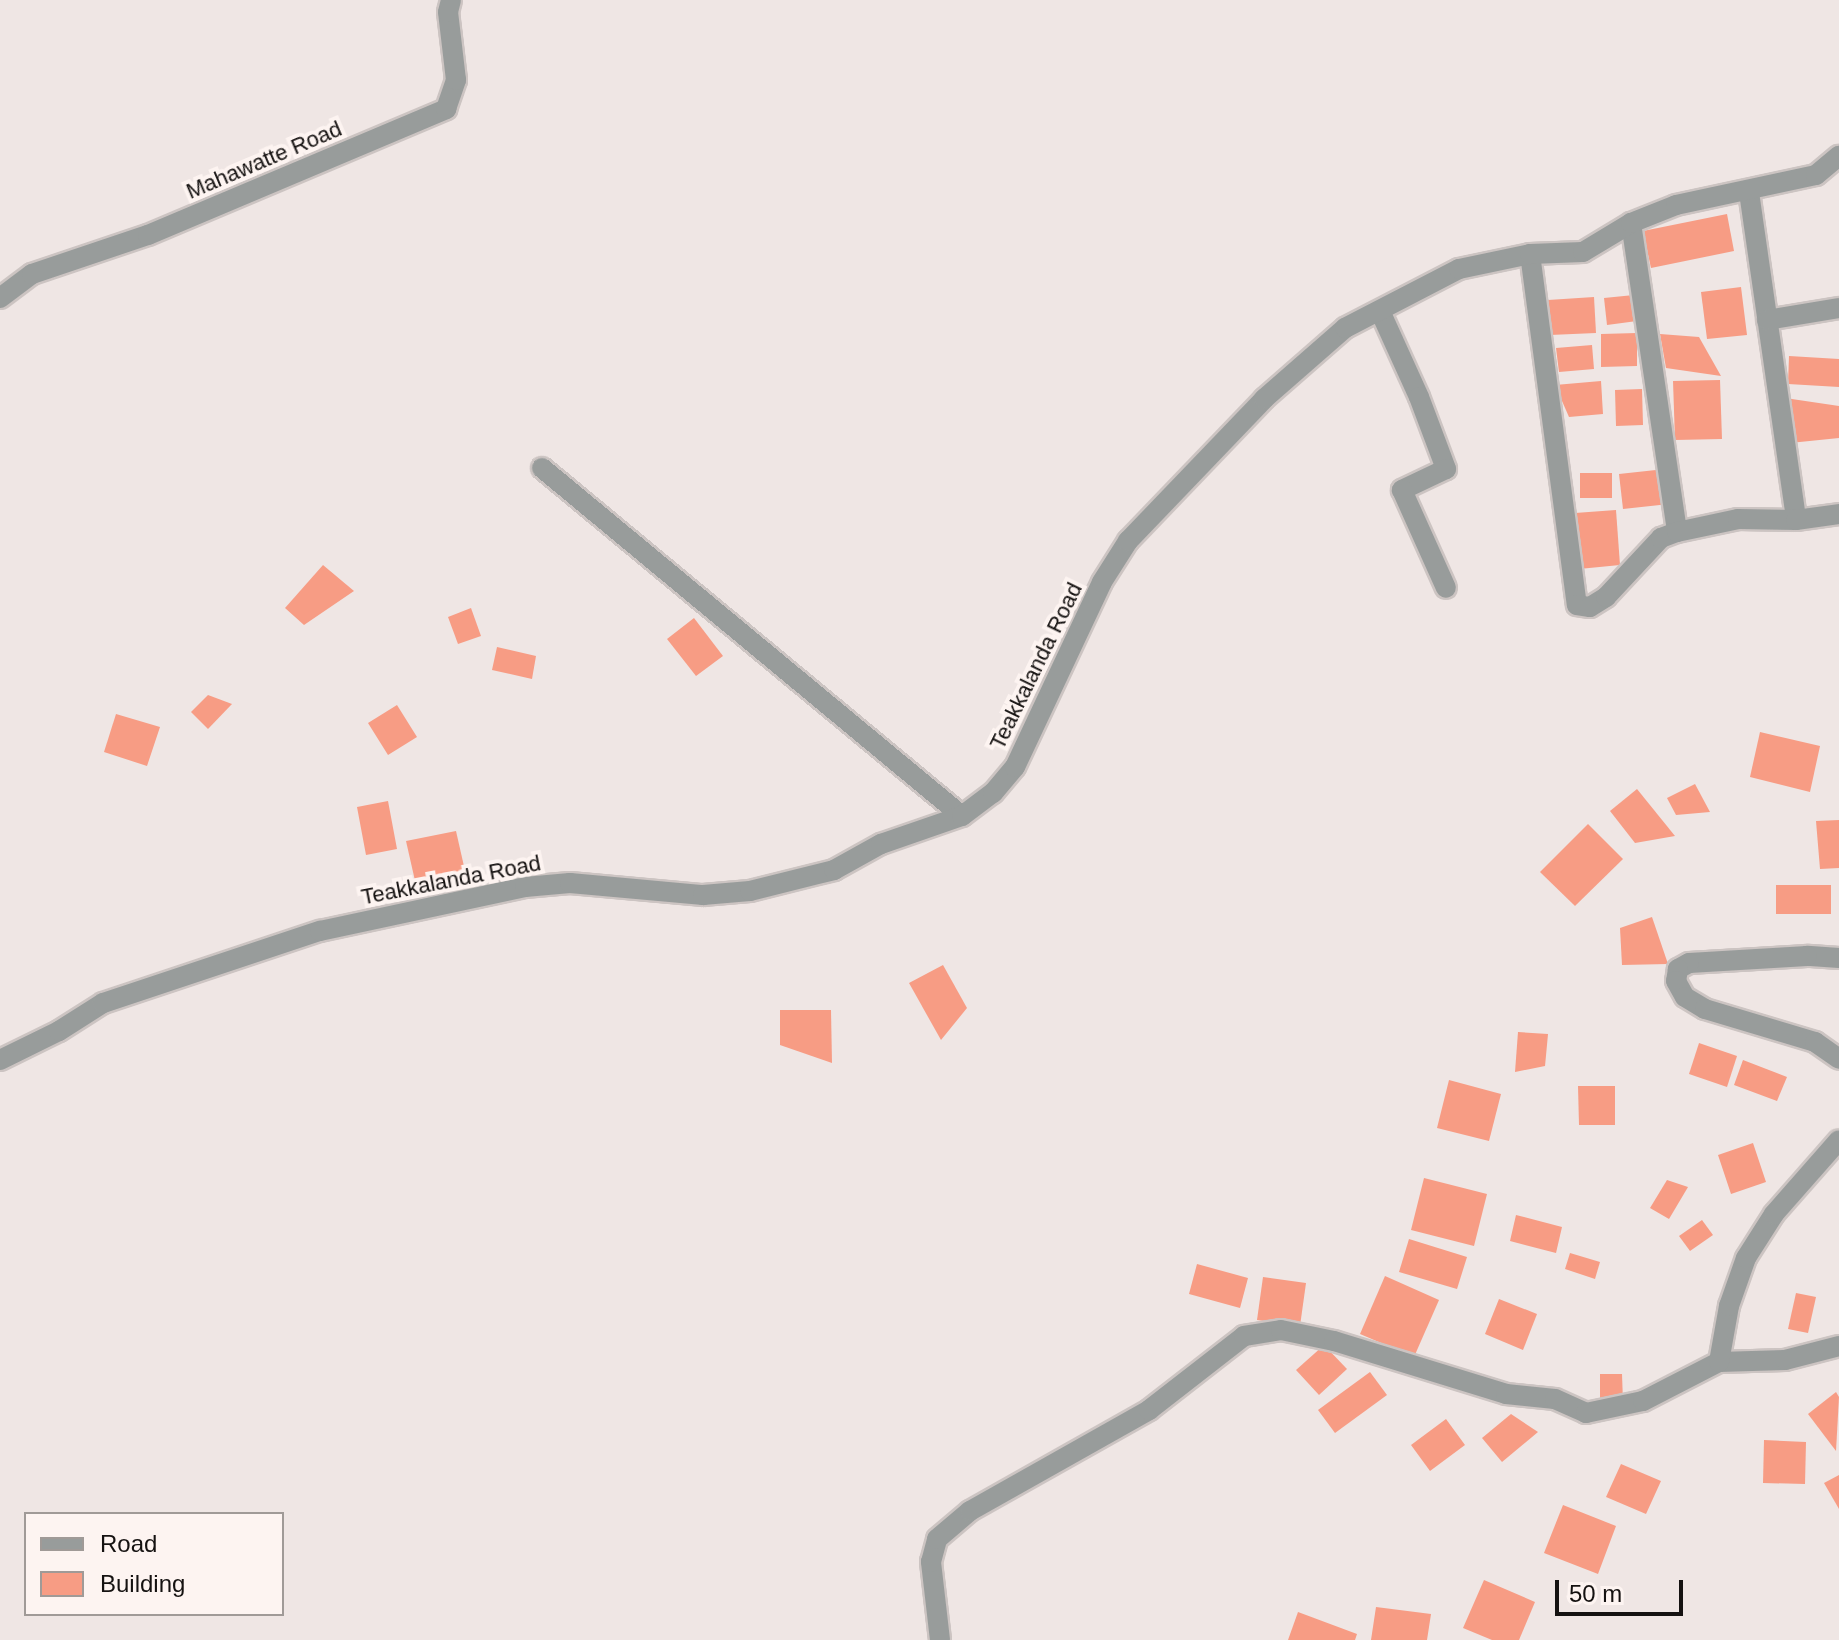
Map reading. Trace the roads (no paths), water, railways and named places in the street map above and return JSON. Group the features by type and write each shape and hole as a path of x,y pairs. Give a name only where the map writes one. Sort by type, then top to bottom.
{"street":[{"name":"Mahawatte Road","path":"0,298 32,274 148,235 446,109 456,80 448,12 451,0"},
{"name":"Teakkalanda Road","path":"0,1060 59,1031 103,1003 320,931 525,887 570,883 703,895 750,891 834,870 881,844 962,816 993,793 1015,767 1102,582 1128,541 1264,399 1345,328 1459,269 1530,254 1583,252 1631,223 1676,205 1749,192 1816,175 1839,156"},
{"path":"1749,192 1796,520"},
{"path":"1631,223 1677,532"},
{"path":"1530,254 1577,605 1590,607 1606,597 1661,538 1677,532 1738,519 1796,520 1839,514"},
{"path":"1767,320 1839,308"},
{"path":"1380,311 1419,397 1446,469 1402,490 1446,588"},
{"path":"542,468 962,816"},
{"path":"1839,958 1807,956 1689,963 1678,969 1676,981 1685,997 1705,1009 1815,1042 1839,1059"},
{"path":"1719,1362 1729,1306 1746,1258 1774,1214 1839,1140"},
{"path":"940,1640 931,1562 937,1539 970,1511 1149,1410 1244,1336 1281,1330 1334,1341 1506,1394 1555,1399 1586,1413 1643,1401 1719,1362 1785,1360 1839,1346"}]}
